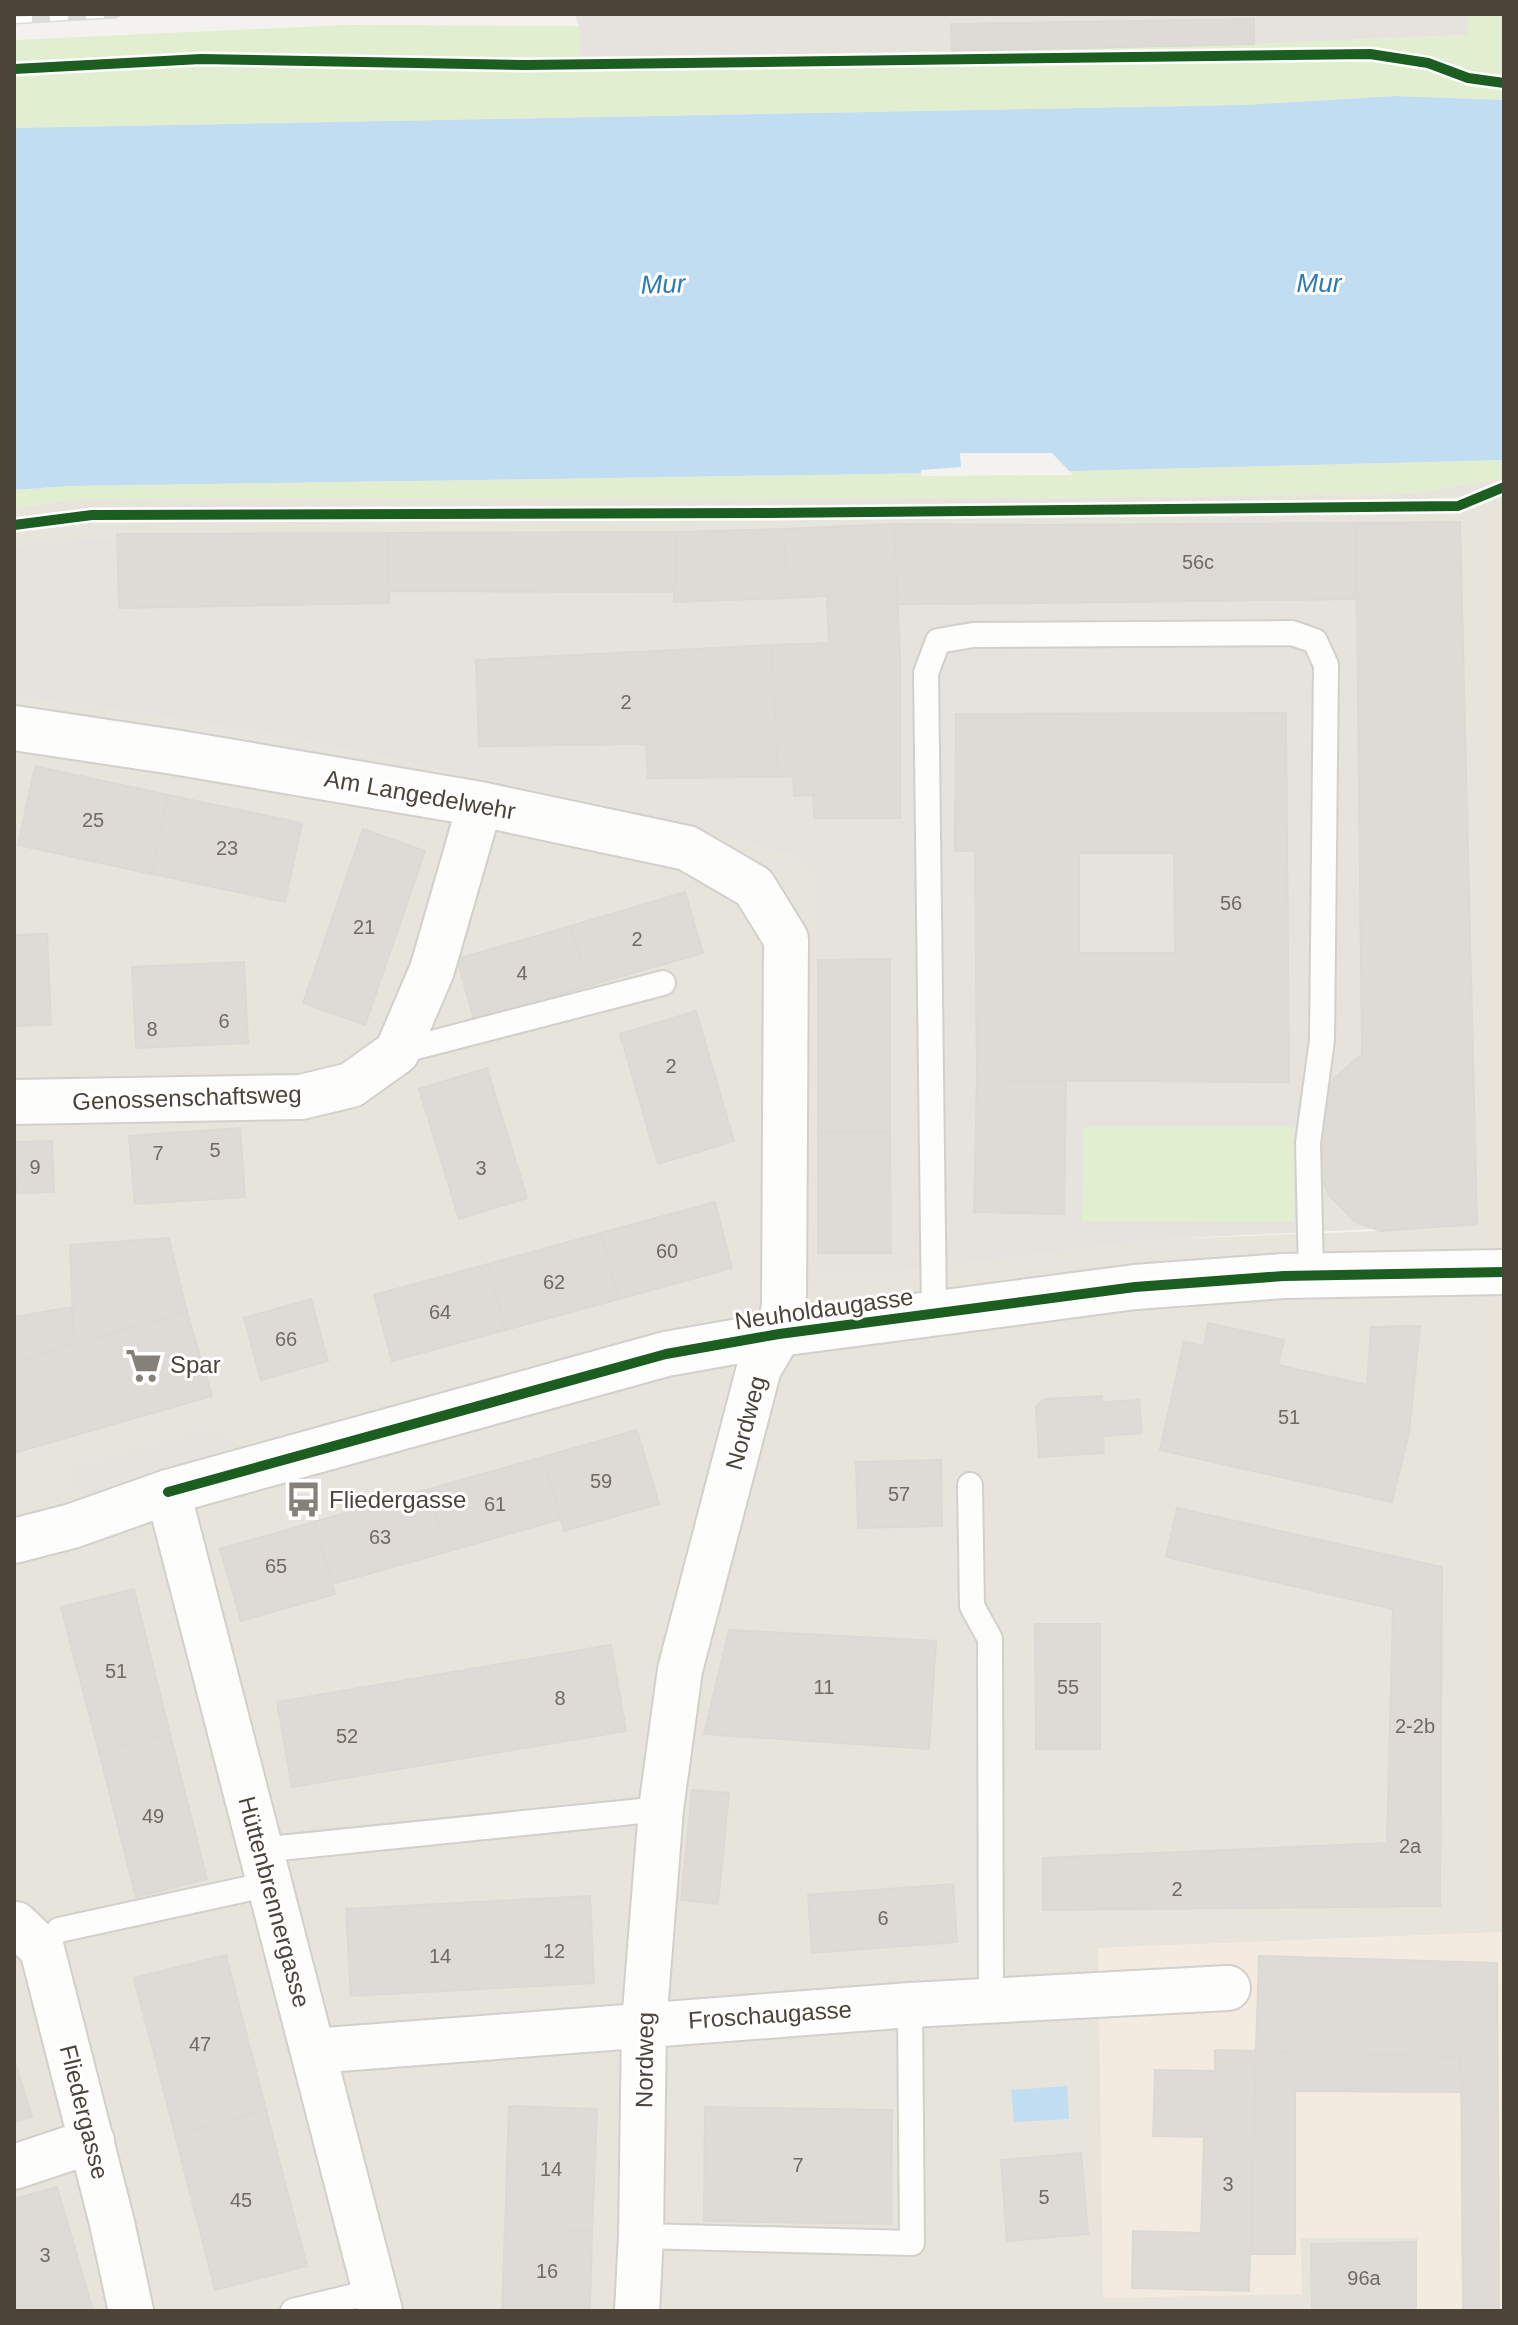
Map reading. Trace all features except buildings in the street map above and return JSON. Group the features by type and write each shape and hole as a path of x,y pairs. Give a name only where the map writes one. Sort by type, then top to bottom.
{"street":[{"name":"Am Langedelwehr","path":"14,728 480,804 687,848 754,887 786,939"},
{"path":"397,1052 432,970 480,804"},
{"name":"Nordweg","path":"637,2311 644,2024 661,1809 680,1670 759,1368 779,1334 784,1305 786,939"},
{"name":"Genossenschaftsweg","path":"14,1102 301,1097 351,1085 397,1052"},
{"name":"Neuholdaugasse","path":"14,1541 72,1526 168,1492 666,1354 779,1334 1135,1287 1311,1275 1504,1272"},
{"name":"Hüttenbrennergasse","path":"168,1492 378,2301"},
{"name":"Fliedergasse","path":"15,1924 42,1949 92,2141 131,2311"},
{"name":"Froschaugasse","path":"313,2051 910,2005 1228,1988"},
{"path":"14,2167 92,2141"}],"lane":[{"path":"934,1313 926,673 938,641 973,635 1292,633 1315,641 1326,665 1322,1040 1308,1143 1311,1275"},
{"name":"Genossenschaftsweg","path":"397,1052 663,983"},
{"path":"970,1485 972,1606 990,1639 991,2001"},
{"path":"59,1930 265,1867 661,1809"},
{"path":"641,2236 912,2243 910,2005"},
{"path":"293,2311 378,2301"}],"shaded area":[{"path":"575,14 1468,14 1468,35 1254,44 580,59 579,26"},
{"path":"1504,478 1504,1932 1099,1948 1302,2293 1300,2238 1418,2238 1414,2311 14,2311 14,697 270,734 618,808 792,856 817,874 817,1272 892,1273 1164,1239 1380,1231 1040,525 894,524 676,532 117,535 14,545 14,508 78,499 1045,498 1407,494"},
{"path":"1460,522 1477,1224 1164,1239 892,1273 817,1273 817,874 792,856 618,808 270,734 14,697 14,545 116,537 117,534 676,532 894,524"},
{"path":"205,1433 230,1441 230,1452 83,1495 72,1470"},
{"path":"1504,1932 1504,2311 1414,2311 1418,2238 1300,2238 1302,2294 1103,2298 1098,1948"}],"green space":[{"path":"1468,14 1503,14 1504,100 1395,96 1244,105 14,128 14,40 347,25 579,26 581,59 1254,44 1467,35"},
{"path":"1504,460 1504,478 1407,494 1045,498 78,499 14,508 14,490 68,486 1072,471"},
{"path":"1083,1127 1294,1127 1294,1222 1082,1221"}],"water":[{"name":"Mur","path":"1395,96 1504,100 1504,460 1072,471 68,486 14,490 14,128 1244,105"},
{"path":"1067,2086 1069,2119 1014,2122 1011,2090"}],"pier":[{"path":"960,453 1052,453 1073,475 921,476 921,470 961,467"}],"railway":[{"path":"14,20 116,14"}],"cycle path":[{"path":"14,69 201,59 525,65 1370,54 1428,63 1468,78 1504,83"},
{"path":"14,525 92,515 769,513 1458,506 1504,487"},
{"path":"168,1492 666,1354 779,1334 1135,1287 1284,1276 1504,1272"}],"place":[{"name":"Spar","path":"144,1365"},
{"name":"Fliedergasse","path":"303,1500"}]}
